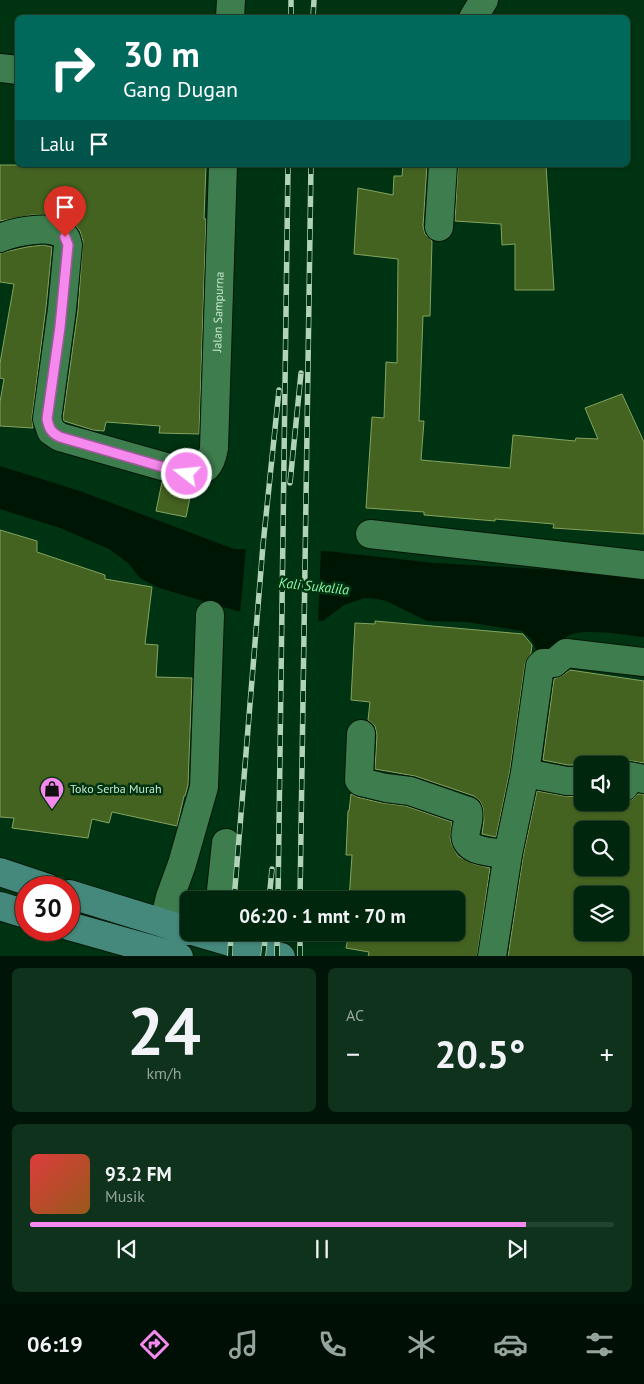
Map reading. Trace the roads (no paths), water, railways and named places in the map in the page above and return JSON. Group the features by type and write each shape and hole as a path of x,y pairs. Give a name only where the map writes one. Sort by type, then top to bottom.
{"main road":[{"path":"0,872 15,877"},
{"path":"80,897 176,927"},
{"path":"0,906 15,911"},
{"path":"80,929 179,956"},
{"path":"230,941 280,956"}],"street":[{"path":"230,15 231,0"},
{"path":"475,15 484,0"},
{"path":"0,68 15,70"},
{"name":"Jalan Sampurna","path":"0,238 8,234 38,230 55,231 65,237 68,245 60,327 47,419 51,431 60,437 187,474 197,472 206,469 212,460 214,448 223,167"},
{"path":"439,227 443,167"},
{"path":"370,534 644,565"},
{"path":"176,927 170,897 182,864 204,787 210,614"},
{"path":"492,956 508,854 525,773 540,666 543,663 554,663 566,653 644,662"},
{"path":"361,734 359,780 361,782 410,791 468,811 470,816 464,838 467,845 473,848 508,854"},
{"path":"525,773 574,781"},
{"path":"629,778 630,776 644,779"},
{"path":"221,891 226,843"}],"water":[{"name":"Kali Sukalila","path":"0,466 80,491 234,549 327,551 434,563 644,575 644,637 606,633 577,633 563,639 549,658 537,651 531,639 522,631 467,622 427,621 386,601 377,599 364,598 344,605 323,621 237,611 159,588 140,578 128,563 109,549 60,528 0,509"}],"railway":[{"path":"291,0 291,15"},
{"path":"313,15 314,0"},
{"path":"278,891 288,167"},
{"path":"300,891 311,167"},
{"path":"290,483 301,373"},
{"path":"235,891 263,545 279,390"},
{"path":"270,891 272,869"},
{"path":"230,956 231,941"},
{"path":"263,956 265,941"},
{"path":"277,941 277,956"},
{"path":"300,941 300,956"}],"place":[{"name":"Toko Serba Murah","path":"52,810"}]}
